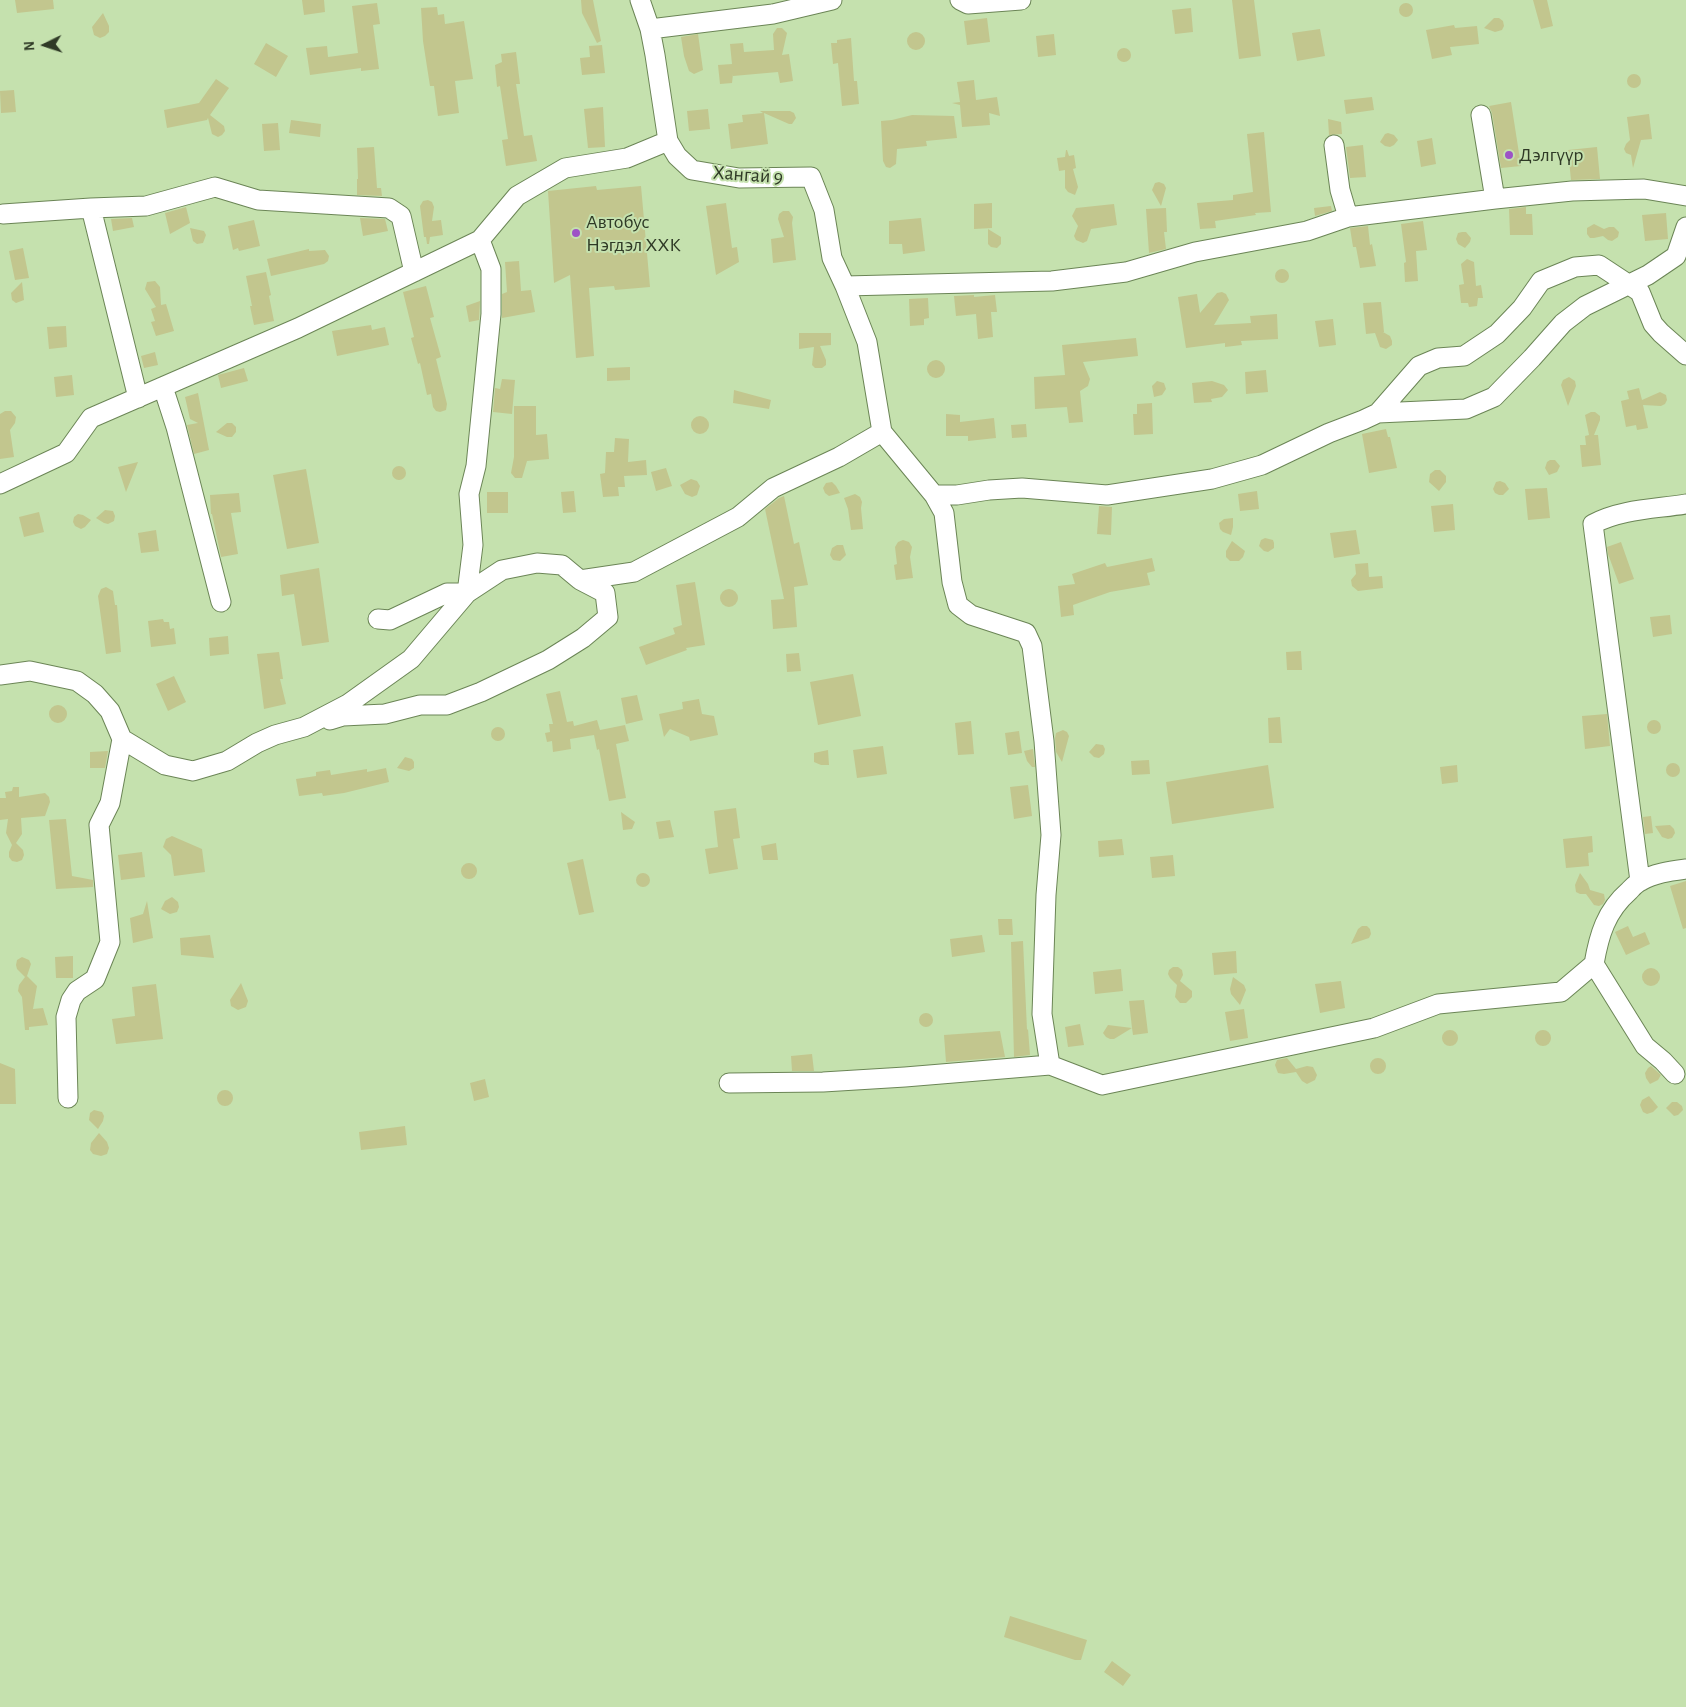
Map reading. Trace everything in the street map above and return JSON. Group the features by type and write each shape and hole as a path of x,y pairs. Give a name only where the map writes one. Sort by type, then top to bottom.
{"street":[{"name":"Хангай 9","path":"640,0 650,29 656,55 668,141 677,156 692,170 739,178 811,178 824,210 832,258 846,286"},
{"path":"650,29 773,14 832,0"},
{"path":"960,0 968,4 1021,0"},
{"path":"1481,115 1495,199"},
{"path":"0,484 66,453 91,418 298,328 480,240 517,196 565,168 627,158 668,141"},
{"path":"1334,145 1340,190 1348,217"},
{"path":"3,214 146,206 215,187 258,200 390,208 401,216 414,272"},
{"path":"1050,1065 1042,1006 1046,895 1051,834 1044,741 1032,646 1026,634 971,615 958,604 952,582 944,513 934,495 882,432 867,342 846,286 1052,281 1126,272 1195,252 1307,231 1348,217 1495,199 1572,192 1644,189 1686,196"},
{"path":"91,208 138,398"},
{"path":"934,495 957,495 988,490 1022,488 1107,495 1212,479 1262,465 1329,433 1378,413 1466,409 1494,397 1532,358 1563,322 1585,306 1681,257 1686,227"},
{"path":"467,593 473,546 470,494 476,466 491,314 491,268 480,240"},
{"path":"1378,413 1420,366 1438,358 1464,356 1497,334 1522,308 1541,280 1575,267 1599,265 1640,292 1653,324 1661,334 1686,355"},
{"path":"163,386 176,427 221,602"},
{"path":"580,580 634,572 738,518 773,488 839,457 882,432"},
{"path":"1640,881 1593,524 1604,518 1620,514 1686,504"},
{"path":"122,739 165,764 193,771 227,761 257,742 275,735 304,727 343,716 385,714 420,705 447,705 481,692 548,660 583,638 608,618 605,593 580,580 562,565 537,563 502,570 467,593 412,659 348,704 304,727"},
{"path":"378,619 390,620 447,593 467,593"},
{"path":"0,674 30,671 76,681 95,694 110,711 122,739 110,803 99,825 110,942 96,979 77,992 71,1000 66,1017 68,1098"},
{"path":"729,1083 851,1081 1050,1065 1102,1085 1374,1028 1438,1004 1562,992 1594,964 1598,942 1609,913 1626,894 1640,881 1657,874 1686,868"},
{"path":"1594,964 1645,1046 1664,1061 1675,1074"}],"building":[{"path":"15,0 53,0 54,9 17,13"},
{"path":"302,0 324,0 325,12 304,15"},
{"path":"581,0 593,0 601,41 597,43 582,13"},
{"path":"1232,0 1254,0 1261,56 1239,59"},
{"path":"1533,0 1547,0 1553,26 1541,29"},
{"path":"377,3 380,24 373,25 379,69 361,71 361,68 310,75 306,48 327,46 328,57 358,53 352,6"},
{"path":"1403,3 1409,3 1413,10 1409,17 1403,17 1399,13 1399,7"},
{"path":"437,7 438,15 444,14 445,24 464,21 473,79 455,81 459,113 438,116 434,86 430,86 423,41 421,8"},
{"path":"1191,8 1193,32 1175,34 1172,10"},
{"path":"103,13 109,26 109,32 100,38 94,35 92,27"},
{"path":"987,18 990,42 967,45 964,21"},
{"path":"1494,18 1499,18 1503,21 1504,26 1502,30 1495,32 1484,28"},
{"path":"1454,25 1455,28 1477,26 1479,44 1450,47 1452,55 1432,59 1426,30"},
{"path":"777,28 782,28 787,33 782,55 789,54 793,81 780,83 778,72 733,76 733,74 732,83 720,84 718,65 732,64 730,44 743,43 744,52 774,50 773,34"},
{"path":"1320,29 1325,56 1297,61 1292,33"},
{"path":"916,32 922,35 925,41 922,47 916,50 910,47 907,41 910,35"},
{"path":"698,34 703,70 694,74 689,71 681,37"},
{"path":"1054,34 1056,55 1038,57 1036,36"},
{"path":"851,38 854,81 857,81 859,104 842,106 838,63 833,64 831,43"},
{"path":"266,43 288,56 276,77 254,64"},
{"path":"602,45 605,73 582,75 580,58 590,57 589,46"},
{"path":"1121,48 1127,48 1131,55 1127,62 1121,62 1117,58 1117,52"},
{"path":"516,52 520,84 516,84 524,136 532,135 537,161 506,166 502,140 508,139 500,86 497,87 495,65 502,62 501,54"},
{"path":"1631,74 1637,74 1641,81 1637,88 1631,88 1627,84 1627,78"},
{"path":"216,79 229,88 210,115 224,126 225,131 222,135 218,137 212,134 208,118 207,120 167,128 164,110 199,103"},
{"path":"974,80 976,100 997,97 1000,116 989,113 990,125 962,127 960,105 952,103 960,102 957,82"},
{"path":"14,90 16,112 1,113 0,91"},
{"path":"1372,97 1374,110 1346,114 1344,100"},
{"path":"1511,102 1521,166 1501,168 1492,113 1489,106"},
{"path":"603,107 605,147 588,148 584,109"},
{"path":"708,109 710,129 689,131 687,111"},
{"path":"760,111 790,111 794,113 796,118 792,124 789,124 764,113 768,144 731,149 728,124 743,122 742,115 763,113"},
{"path":"1649,114 1652,139 1641,140 1633,168 1631,155 1626,153 1624,149 1630,140 1627,117"},
{"path":"912,115 954,116 957,138 926,141 927,146 897,149 896,164 890,168 886,167 883,161 881,121"},
{"path":"1328,119 1341,122 1342,134 1329,135"},
{"path":"291,120 321,124 320,137 289,133"},
{"path":"278,123 280,150 264,151 262,124"},
{"path":"1264,132 1271,212 1255,213 1256,215 1215,221 1216,228 1200,229 1197,203 1233,200 1233,195 1253,192 1247,134"},
{"path":"1385,134 1394,135 1398,140 1390,147 1380,142"},
{"path":"1432,138 1436,164 1421,167 1417,141"},
{"path":"1363,145 1366,177 1350,178 1346,147"},
{"path":"374,147 377,188 381,188 382,196 357,195 357,148"},
{"path":"1597,147 1600,179 1571,180 1568,150"},
{"path":"1066,150 1069,156 1074,155 1076,168 1073,169 1078,187 1075,195 1068,192 1065,188 1065,170 1059,171 1057,158 1065,157"},
{"path":"1155,183 1164,184 1166,188 1161,206 1152,190"},
{"path":"596,186 597,190 641,186 650,287 615,290 614,286 589,288 594,356 576,358 570,275 554,283 548,191"},
{"path":"428,200 432,202 434,207 432,221 441,220 443,235 430,237 429,244 427,244 426,237 424,237 420,206 423,201"},
{"path":"726,203 732,248 737,247 739,262 716,275 706,206"},
{"path":"992,203 992,228 974,229 974,204"},
{"path":"1114,204 1117,225 1091,229 1087,241 1083,243 1076,240 1074,236 1078,226 1072,216 1076,208"},
{"path":"1331,206 1332,211 1315,216 1314,208"},
{"path":"186,207 190,223 170,234 165,213"},
{"path":"1526,207 1526,214 1532,214 1533,235 1510,235 1509,209"},
{"path":"1166,208 1167,232 1164,232 1166,249 1149,253 1146,209"},
{"path":"783,211 789,211 793,217 796,260 773,263 771,239 784,237 778,219 779,214"},
{"path":"1666,213 1668,239 1645,241 1642,215"},
{"path":"132,218 134,227 113,231 111,219"},
{"path":"360,218 385,219 388,231 363,236"},
{"path":"921,218 925,251 903,254 902,244 889,244 889,221"},
{"path":"254,220 260,246 239,251 238,248 233,250 228,226"},
{"path":"1423,221 1427,250 1416,251 1418,281 1405,282 1404,263 1406,262 1401,224"},
{"path":"1594,224 1604,229 1614,227 1619,232 1618,237 1612,241 1603,236 1590,238 1587,234 1587,228"},
{"path":"1368,226 1370,245 1372,244 1376,266 1360,268 1356,247 1353,247 1350,228"},
{"path":"190,228 204,231 206,235 203,243 197,244 193,241"},
{"path":"988,229 1001,237 1001,244 997,248 991,247 988,244"},
{"path":"1466,232 1471,238 1465,248 1458,244 1456,239 1458,233"},
{"path":"23,248 29,278 15,280 9,251"},
{"path":"309,249 309,251 325,250 329,256 328,261 324,264 271,276 267,259"},
{"path":"1467,259 1474,262 1476,286 1481,285 1483,298 1478,298 1477,306 1469,307 1468,303 1461,303 1459,285 1464,284 1461,264"},
{"path":"519,261 521,291 531,290 535,312 502,318 502,294 507,292 505,262"},
{"path":"1279,269 1285,269 1289,276 1285,283 1279,283 1275,279 1275,273"},
{"path":"266,272 274,321 254,325 246,276"},
{"path":"155,281 160,287 161,305 166,304 174,331 156,336 151,322 155,321 151,309 156,307 145,289 147,282"},
{"path":"22,282 24,300 16,303 12,300 11,293"},
{"path":"426,286 434,317 430,318 441,357 436,359 447,404 446,410 440,412 436,411 433,407 431,394 427,395 420,363 418,364 411,338 414,337 403,292"},
{"path":"1222,292 1226,294 1229,300 1214,325 1251,323 1250,316 1277,314 1278,339 1241,341 1242,345 1225,347 1225,343 1186,348 1178,297 1197,294 1200,313 1217,293"},
{"path":"974,295 974,297 995,295 997,312 991,312 993,337 978,339 976,314 956,316 954,296"},
{"path":"928,298 929,318 924,319 924,325 910,326 909,299"},
{"path":"480,301 479,320 469,322 466,306"},
{"path":"1381,302 1383,332 1390,336 1392,341 1392,345 1386,349 1380,347 1375,333 1366,334 1363,303"},
{"path":"1333,319 1336,345 1319,347 1315,321"},
{"path":"371,325 372,330 385,327 389,345 337,356 332,331"},
{"path":"66,326 67,347 49,349 47,327"},
{"path":"799,333 831,333 831,345 820,346 826,360 826,365 822,368 815,368 812,365 814,347 799,349"},
{"path":"1136,338 1138,356 1083,362 1090,379 1088,386 1080,391 1083,422 1069,423 1067,407 1035,409 1034,377 1065,375 1062,345"},
{"path":"155,352 158,365 144,368 141,356"},
{"path":"936,360 942,363 945,369 942,375 936,378 930,375 927,369 930,363"},
{"path":"630,367 630,380 607,381 607,368"},
{"path":"244,368 248,381 221,388 218,375"},
{"path":"1266,370 1268,392 1246,394 1245,372"},
{"path":"72,375 74,395 56,397 54,377"},
{"path":"1569,377 1575,381 1576,386 1568,406 1561,385 1563,380"},
{"path":"502,379 515,380 512,414 493,412 495,388 500,389"},
{"path":"1157,381 1164,383 1166,389 1162,395 1154,397 1152,386"},
{"path":"1212,381 1224,385 1228,390 1222,397 1211,399 1212,402 1194,403 1192,383"},
{"path":"1639,388 1642,400 1660,392 1666,395 1667,400 1661,406 1643,405 1648,428 1637,430 1636,425 1626,427 1621,401 1629,399 1627,391"},
{"path":"734,390 771,400 769,409 733,403"},
{"path":"198,393 209,450 194,454 187,425 198,423 190,419 185,397"},
{"path":"1152,403 1153,434 1134,435 1133,414 1137,414 1137,404"},
{"path":"514,406 536,406 536,435 547,434 549,459 527,461 522,478 515,478 511,473 514,457"},
{"path":"5,411 11,411 16,417 15,423 10,430 14,457 0,459 0,414"},
{"path":"1595,412 1600,416 1594,435 1598,435 1601,465 1582,467 1580,445 1586,445 1585,436 1589,435 1585,415"},
{"path":"946,414 960,415 960,422 994,418 996,438 968,441 968,436 946,436"},
{"path":"696,416 704,416 709,421 707,432 696,434 691,429 691,421"},
{"path":"227,423 232,423 236,427 236,432 232,437 216,432"},
{"path":"1026,424 1027,437 1012,438 1011,425"},
{"path":"1386,429 1388,437 1390,437 1397,468 1369,473 1362,434"},
{"path":"615,438 629,439 628,462 646,460 647,475 624,476 625,487 618,487 619,496 603,497 600,474 605,473 606,452 614,452"},
{"path":"1550,460 1555,460 1560,466 1557,472 1549,475 1545,468"},
{"path":"138,462 126,492 118,467"},
{"path":"396,466 402,466 406,473 402,480 396,480 392,476 392,470"},
{"path":"666,468 672,486 656,491 651,472"},
{"path":"306,469 319,543 287,549 273,475"},
{"path":"1435,470 1440,470 1446,476 1446,482 1439,491 1429,482 1430,474"},
{"path":"691,479 697,481 700,486 697,495 692,497 685,494 680,485"},
{"path":"832,482 840,493 829,496 823,488 826,483"},
{"path":"1496,482 1505,483 1509,489 1503,495 1495,493 1493,489"},
{"path":"1547,488 1550,518 1528,520 1525,489"},
{"path":"574,491 576,512 563,513 561,492"},
{"path":"1257,491 1259,509 1240,511 1238,494"},
{"path":"487,492 508,492 508,513 487,513"},
{"path":"239,493 241,512 231,513 238,554 221,557 211,514 210,495"},
{"path":"855,494 860,497 862,502 863,529 851,530 848,509 844,498"},
{"path":"784,496 794,544 799,542 808,585 794,587 797,627 773,629 771,600 784,599 765,509"},
{"path":"1453,504 1455,530 1434,532 1431,506"},
{"path":"1099,506 1112,507 1111,535 1097,534"},
{"path":"105,510 113,511 115,516 114,521 108,524 96,518"},
{"path":"39,512 44,532 24,537 19,517"},
{"path":"78,514 91,520 81,529 75,526 73,522 74,517"},
{"path":"1233,518 1231,535 1223,532 1220,529 1219,523 1224,519"},
{"path":"156,530 159,551 141,553 138,533"},
{"path":"1356,530 1360,554 1334,558 1330,533"},
{"path":"1265,538 1273,540 1274,543 1274,548 1268,552 1259,546 1261,540"},
{"path":"903,540 909,542 912,547 910,557 913,578 896,580 894,565 897,564 895,547 898,542"},
{"path":"1232,541 1245,551 1239,561 1230,561 1226,557 1226,551"},
{"path":"1621,542 1634,579 1619,584 1607,547"},
{"path":"837,545 843,545 846,555 840,561 833,560 830,555 832,548"},
{"path":"1152,558 1155,571 1147,573 1150,585 1110,592 1073,605 1074,615 1061,617 1058,586 1075,584 1072,574 1105,563 1107,567"},
{"path":"1368,563 1369,577 1382,576 1383,588 1358,591 1352,586 1351,580 1356,574 1355,564"},
{"path":"319,568 329,642 302,646 294,594 282,596 280,575"},
{"path":"695,582 705,645 686,648 687,650 646,665 639,647 675,634 673,628 682,625 676,585"},
{"path":"106,587 113,591 115,605 117,605 121,652 106,654 98,596 101,589"},
{"path":"729,589 735,592 738,598 735,604 729,607 723,604 720,598 723,592"},
{"path":"1670,615 1672,634 1653,637 1650,617"},
{"path":"163,619 164,622 169,622 170,629 174,628 176,644 151,647 148,621"},
{"path":"228,636 229,654 210,656 209,638"},
{"path":"1301,651 1302,670 1287,670 1286,652"},
{"path":"279,652 283,679 280,679 286,704 264,709 257,654"},
{"path":"799,653 801,671 787,672 786,654"},
{"path":"853,674 861,716 818,725 810,682"},
{"path":"174,676 186,702 168,711 156,684"},
{"path":"560,691 567,722 573,721 574,726 597,720 600,730 625,725 629,741 616,744 626,798 609,801 599,749 597,750 594,735 570,739 571,749 553,752 552,741 547,742 545,733 550,732 549,724 553,724 546,694"},
{"path":"637,695 643,720 626,724 621,698"},
{"path":"699,699 702,714 714,716 718,735 690,741 689,737 670,729 664,737 659,714 683,709 682,702"},
{"path":"58,705 66,710 67,714 62,722 58,723 50,718 49,714 54,706"},
{"path":"1607,714 1610,746 1585,749 1582,716"},
{"path":"1280,717 1282,743 1269,743 1268,718"},
{"path":"1651,720 1657,720 1661,727 1657,734 1651,734 1647,730 1647,724"},
{"path":"971,721 974,754 958,755 955,723"},
{"path":"495,727 501,727 505,734 501,741 495,741 491,737 491,731"},
{"path":"1063,730 1069,736 1062,762 1056,752 1055,738 1056,733"},
{"path":"1019,731 1022,753 1008,755 1005,733"},
{"path":"1096,744 1103,745 1105,749 1104,754 1099,758 1094,757 1089,752"},
{"path":"883,746 887,774 857,778 853,750"},
{"path":"1033,749 1035,767 1032,767 1027,761 1024,751"},
{"path":"828,750 829,765 821,765 814,762 814,753"},
{"path":"108,751 105,768 90,768 90,752"},
{"path":"405,757 412,759 414,762 414,768 409,771 397,768"},
{"path":"1149,760 1150,774 1132,775 1131,761"},
{"path":"1670,763 1676,763 1680,770 1676,777 1670,777 1666,773 1666,767"},
{"path":"1268,765 1274,808 1172,824 1166,782"},
{"path":"1457,765 1458,782 1442,784 1440,767"},
{"path":"386,768 389,782 344,793 323,796 322,793 299,796 296,779 316,776 316,772 330,770 331,775 367,769 367,772"},
{"path":"1028,785 1032,816 1014,819 1010,787"},
{"path":"13,787 19,787 19,797 45,793 49,797 50,802 45,816 21,818 22,834 16,843 23,850 24,855 22,860 17,862 12,861 9,857 12,845 6,833 8,819 0,820 0,798 6,798 5,792 12,791"},
{"path":"736,808 740,838 733,839 738,869 709,874 705,849 718,847 714,811"},
{"path":"621,812 635,822 632,829 623,830"},
{"path":"1651,816 1653,833 1645,834 1643,817"},
{"path":"66,819 72,876 93,880 93,887 56,889 49,820"},
{"path":"670,820 674,837 659,839 656,822"},
{"path":"1670,825 1675,833 1672,838 1668,839 1662,837 1655,826"},
{"path":"172,836 202,849 205,872 174,876 171,855 163,847 166,839"},
{"path":"1592,836 1593,852 1588,853 1589,866 1566,868 1563,839"},
{"path":"1122,839 1124,855 1099,857 1098,841"},
{"path":"776,843 778,860 763,860 761,846"},
{"path":"142,852 145,877 121,880 118,855"},
{"path":"1173,855 1175,876 1152,878 1150,857"},
{"path":"583,859 594,912 579,915 567,863"},
{"path":"469,863 477,871 469,879 461,871"},
{"path":"640,873 646,873 650,880 646,887 640,887 636,883 636,877"},
{"path":"1580,873 1590,890 1604,894 1605,900 1603,904 1599,906 1594,905 1586,894 1576,892 1575,885"},
{"path":"1686,881 1686,928 1683,929 1670,886"},
{"path":"172,897 178,902 179,907 177,912 170,914 161,909 165,901"},
{"path":"147,901 153,938 133,943 130,918 143,914"},
{"path":"998,919 1012,919 1013,935 999,935"},
{"path":"1362,926 1367,926 1370,929 1371,934 1369,938 1351,944 1358,929"},
{"path":"1628,926 1633,937 1645,932 1650,944 1626,955 1615,932"},
{"path":"210,935 214,958 181,955 180,938"},
{"path":"982,935 985,952 952,957 950,939"},
{"path":"1023,941 1030,1055 1014,1057 1011,942"},
{"path":"1236,951 1237,973 1214,975 1212,953"},
{"path":"73,956 73,978 56,978 55,957"},
{"path":"22,957 29,960 31,964 27,976 37,986 33,1009 43,1008 48,1025 29,1027 29,1030 25,1030 22,997 18,991 19,985 25,977 17,969 16,965 17,960"},
{"path":"1173,967 1178,967 1182,970 1183,975 1180,981 1192,991 1192,997 1186,1003 1180,1003 1175,997 1177,985 1168,974 1169,970"},
{"path":"1651,968 1657,971 1660,977 1657,983 1651,986 1645,983 1642,977 1645,971"},
{"path":"1121,969 1123,991 1095,994 1093,972"},
{"path":"1233,977 1244,985 1246,990 1240,1005 1231,994 1230,989"},
{"path":"1341,981 1345,1008 1320,1013 1315,984"},
{"path":"241,983 248,1001 246,1007 238,1010 231,1006 230,1000"},
{"path":"156,984 163,1039 116,1044 112,1019 135,1016 132,987"},
{"path":"1144,1000 1148,1033 1133,1035 1129,1001"},
{"path":"1244,1009 1248,1038 1230,1041 1225,1012"},
{"path":"923,1013 929,1013 933,1020 929,1027 923,1027 919,1023 919,1017"},
{"path":"1080,1024 1084,1045 1068,1047 1065,1027"},
{"path":"1108,1025 1132,1028 1114,1039 1106,1037 1103,1033"},
{"path":"1450,1030 1456,1032 1458,1038 1456,1044 1450,1046 1444,1044 1442,1038 1444,1032"},
{"path":"1543,1030 1549,1032 1551,1038 1549,1044 1543,1046 1537,1044 1535,1038 1537,1032"},
{"path":"1000,1031 1005,1057 946,1062 944,1035"},
{"path":"812,1054 814,1071 792,1071 791,1056"},
{"path":"1287,1058 1296,1069 1307,1066 1313,1067 1317,1075 1315,1080 1307,1084 1302,1081 1296,1072 1278,1073 1275,1065 1277,1060"},
{"path":"1378,1058 1384,1060 1386,1066 1384,1072 1378,1074 1372,1072 1370,1066 1372,1060"},
{"path":"0,1063 15,1069 16,1104 0,1104"},
{"path":"1651,1066 1661,1075 1658,1080 1650,1084 1645,1073"},
{"path":"485,1079 489,1097 474,1101 470,1083"},
{"path":"225,1090 233,1098 225,1106 217,1098"},
{"path":"1649,1096 1658,1107 1653,1112 1647,1114 1643,1112 1640,1105 1642,1100"},
{"path":"1672,1102 1677,1102 1682,1106 1683,1110 1678,1115 1674,1116 1666,1108"},
{"path":"94,1110 102,1112 104,1116 98,1129 89,1120 90,1113"},
{"path":"405,1126 407,1145 361,1150 359,1132"},
{"path":"99,1133 107,1142 109,1148 107,1154 101,1156 93,1154 90,1150 91,1143"},
{"path":"1010,1616 1087,1640 1081,1660 1075,1660 1004,1637"},
{"path":"1112,1661 1131,1675 1123,1686 1104,1672"}],"place":[{"name":"Дэлгүүр","path":"1509,155"},
{"name":"Автобус Нэгдэл ХХК","path":"576,233"}]}
